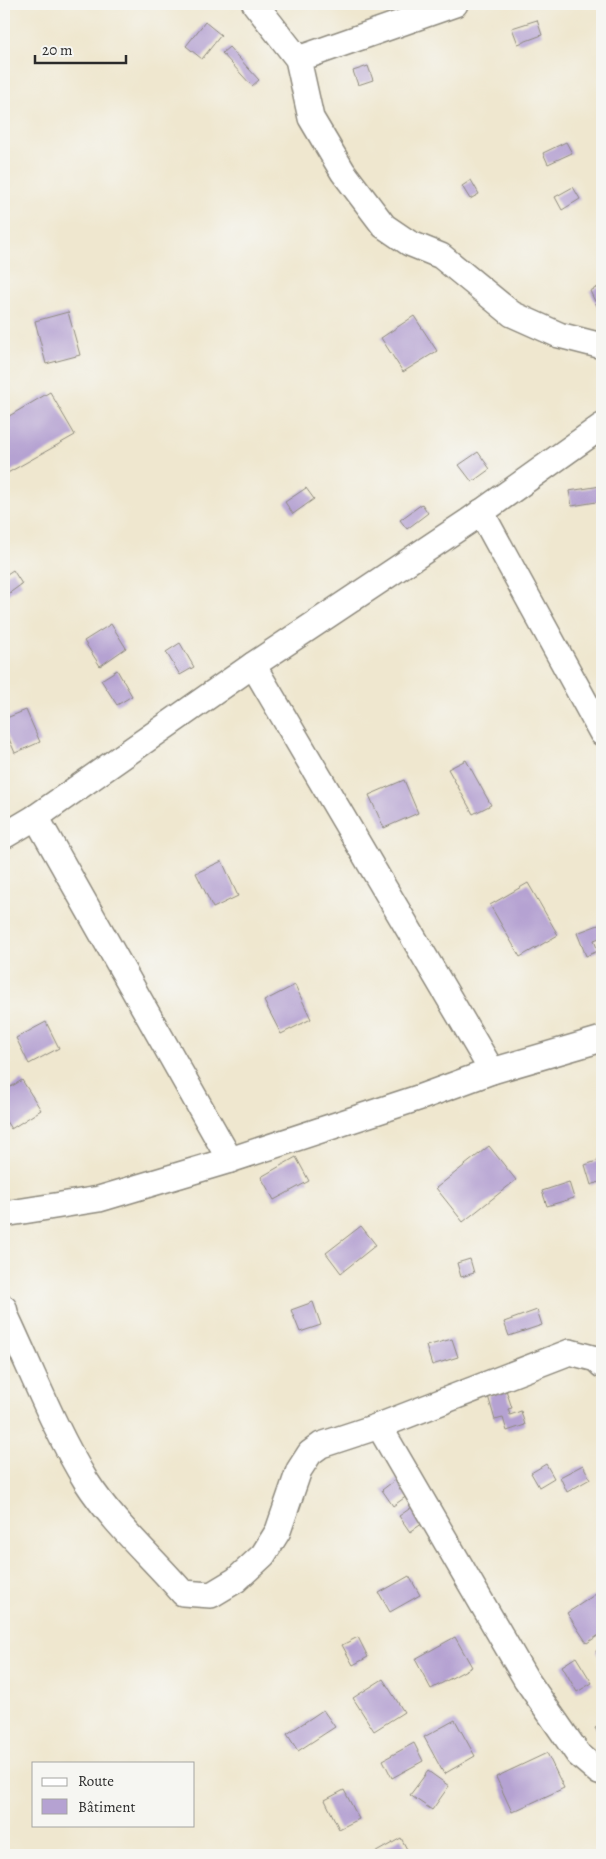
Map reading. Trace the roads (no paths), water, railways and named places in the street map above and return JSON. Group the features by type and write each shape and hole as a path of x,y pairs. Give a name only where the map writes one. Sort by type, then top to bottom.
{"street":[{"path":"255,4 298,58 311,118 343,172 384,226 409,243 441,256 512,314 559,335 602,346"},
{"path":"298,58 456,4"},
{"path":"4,836 36,817 253,665 481,512 602,426"},
{"path":"481,512 602,732"},
{"path":"253,665 492,1071"},
{"path":"36,817 230,1160"},
{"path":"4,1214 100,1198 230,1160 421,1097 492,1071 602,1039"},
{"path":"4,1308 49,1408 86,1481 112,1516 183,1593 211,1595 236,1580 262,1555 278,1531 299,1470 310,1453 321,1445 379,1426 570,1352 600,1360"},
{"path":"379,1426 526,1678 578,1754 599,1772 602,1772"}]}
